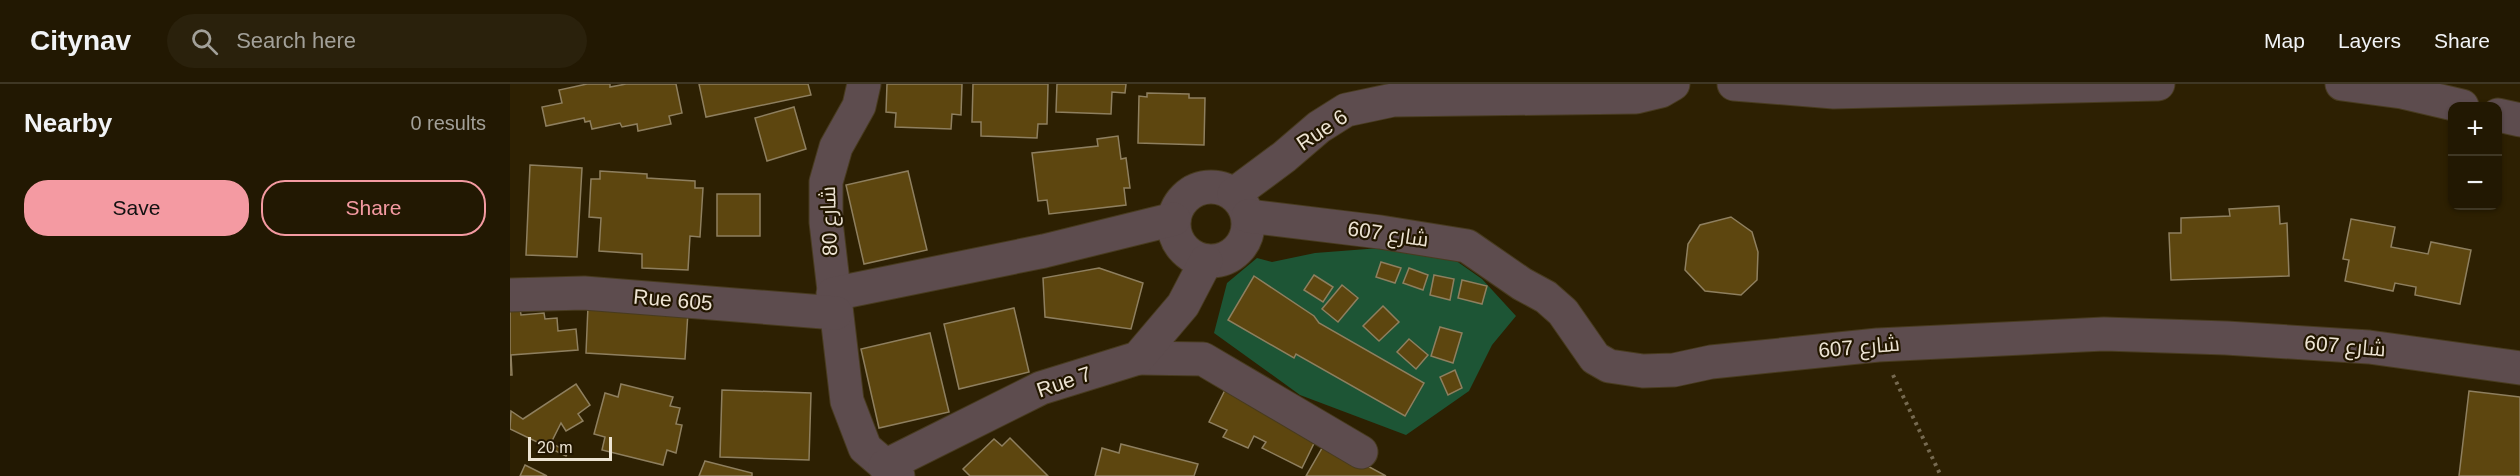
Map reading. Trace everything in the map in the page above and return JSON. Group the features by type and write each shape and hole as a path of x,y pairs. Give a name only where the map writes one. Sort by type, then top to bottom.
{"street":[{"name":"شارع 80","path":"864,84 859,106 836,147 826,182 826,222 847,401 865,448 891,471"},
{"name":"Rue 6","path":"1241,205 1284,157 1318,127 1346,110 1393,100 1636,97 1661,91 1673,84"},
{"path":"1734,84 1834,92 2158,84"},
{"path":"2342,84 2402,92 2448,103"},
{"path":"2502,116 2520,120"},
{"path":"1216,186 1241,205 1246,237 1243,244 1233,254 1220,260 1206,261 1188,253 1176,238 1174,219 1181,201 1196,189 1216,186"},
{"name":"شارع 607","path":"1241,205 1467,246 1522,284 1546,297 1563,312 1595,358 1609,366 1643,371 1674,370 1711,362 1878,345 2104,334 2226,338 2369,347 2520,368"},
{"name":"Rue 605","path":"510,295 584,293 835,303 1174,219"},
{"path":"1138,358 1183,305 1206,261"},
{"path":"1183,305 1203,359"},
{"path":"1138,358 1203,359 1361,452"},
{"name":"Rue 7","path":"891,471 1041,388 1138,358"}],"path":[{"path":"1878,345 1941,476"}],"green space":[{"path":"1380,248 1445,253 1482,279 1516,316 1492,345 1469,391 1406,435 1300,395 1214,333 1227,283 1257,258 1272,262 1315,253"}],"building":[{"path":"587,84 610,84 610,87 626,84 676,84 682,113 669,116 671,124 638,131 637,124 622,127 620,123 592,129 590,121 585,122 584,118 546,126 542,107 562,103 559,90"},
{"path":"699,84 808,84 811,95 706,117"},
{"path":"887,84 962,84 961,115 952,114 951,129 895,127 896,113 886,112"},
{"path":"973,84 1048,84 1047,124 1038,124 1037,138 981,136 981,122 972,122"},
{"path":"1057,84 1126,84 1125,93 1112,92 1111,114 1056,112"},
{"path":"1147,93 1189,94 1189,98 1205,98 1204,145 1138,143 1139,96 1147,97"},
{"path":"794,107 806,149 767,161 755,118"},
{"path":"1118,136 1121,159 1126,158 1130,188 1124,188 1126,205 1049,214 1047,200 1038,201 1032,153 1098,146 1097,139"},
{"path":"530,165 582,168 577,257 526,255"},
{"path":"600,171 647,174 647,178 695,181 695,188 703,188 700,237 690,236 688,270 642,268 642,254 599,251 601,218 589,217 591,179 600,179"},
{"path":"908,171 927,250 864,264 846,185"},
{"path":"717,194 760,194 760,236 717,236"},
{"path":"2279,206 2280,224 2287,223 2289,276 2171,280 2169,233 2181,233 2181,218 2230,216 2229,209"},
{"path":"1731,217 1752,232 1758,252 1757,280 1741,295 1705,291 1685,270 1688,244 1700,225"},
{"path":"2351,219 2395,227 2391,247 2428,254 2431,242 2471,250 2460,304 2415,295 2416,287 2395,283 2393,291 2345,281 2349,260 2343,259"},
{"path":"1381,262 1401,268 1395,283 1376,277"},
{"path":"1099,268 1143,283 1131,329 1045,317 1043,278"},
{"path":"1409,268 1428,275 1423,290 1403,283"},
{"path":"1314,275 1333,287 1323,302 1304,290"},
{"path":"1434,275 1454,279 1450,300 1430,295"},
{"path":"1254,276 1314,316 1319,323 1424,383 1405,416 1296,354 1294,358 1228,320"},
{"path":"1462,280 1487,286 1482,304 1458,298"},
{"path":"1342,285 1358,298 1338,322 1322,309"},
{"path":"588,306 688,312 685,359 586,353"},
{"path":"1383,306 1399,322 1379,341 1363,326"},
{"path":"520,308 521,315 544,313 545,319 557,318 558,331 576,329 578,350 511,355 512,375 510,375 510,309"},
{"path":"1014,308 1029,372 959,389 944,324"},
{"path":"1440,327 1462,333 1453,363 1431,356"},
{"path":"930,333 949,412 879,428 861,349"},
{"path":"1409,339 1428,355 1416,369 1397,352"},
{"path":"1455,370 1462,388 1448,395 1440,377"},
{"path":"576,384 590,405 578,414 583,421 566,431 561,423 551,443 568,452 566,456 510,429 511,411 523,419"},
{"path":"621,384 673,397 670,406 680,408 676,424 682,425 676,453 667,450 663,465 602,450 605,437 594,434 605,393 618,397"},
{"path":"722,390 811,393 809,460 720,457"},
{"path":"1225,390 1318,435 1302,468 1262,448 1266,442 1254,436 1248,448 1223,437 1227,430 1209,422"},
{"path":"2469,391 2520,397 2520,476 2459,476"},
{"path":"1010,438 1048,476 970,476 963,469 994,439 1002,446"},
{"path":"1325,443 1386,476 1306,476"},
{"path":"1121,444 1198,464 1194,476 1095,476 1102,448 1119,453"},
{"path":"705,461 752,473 752,476 699,476"},
{"path":"525,465 547,476 520,476"}]}
